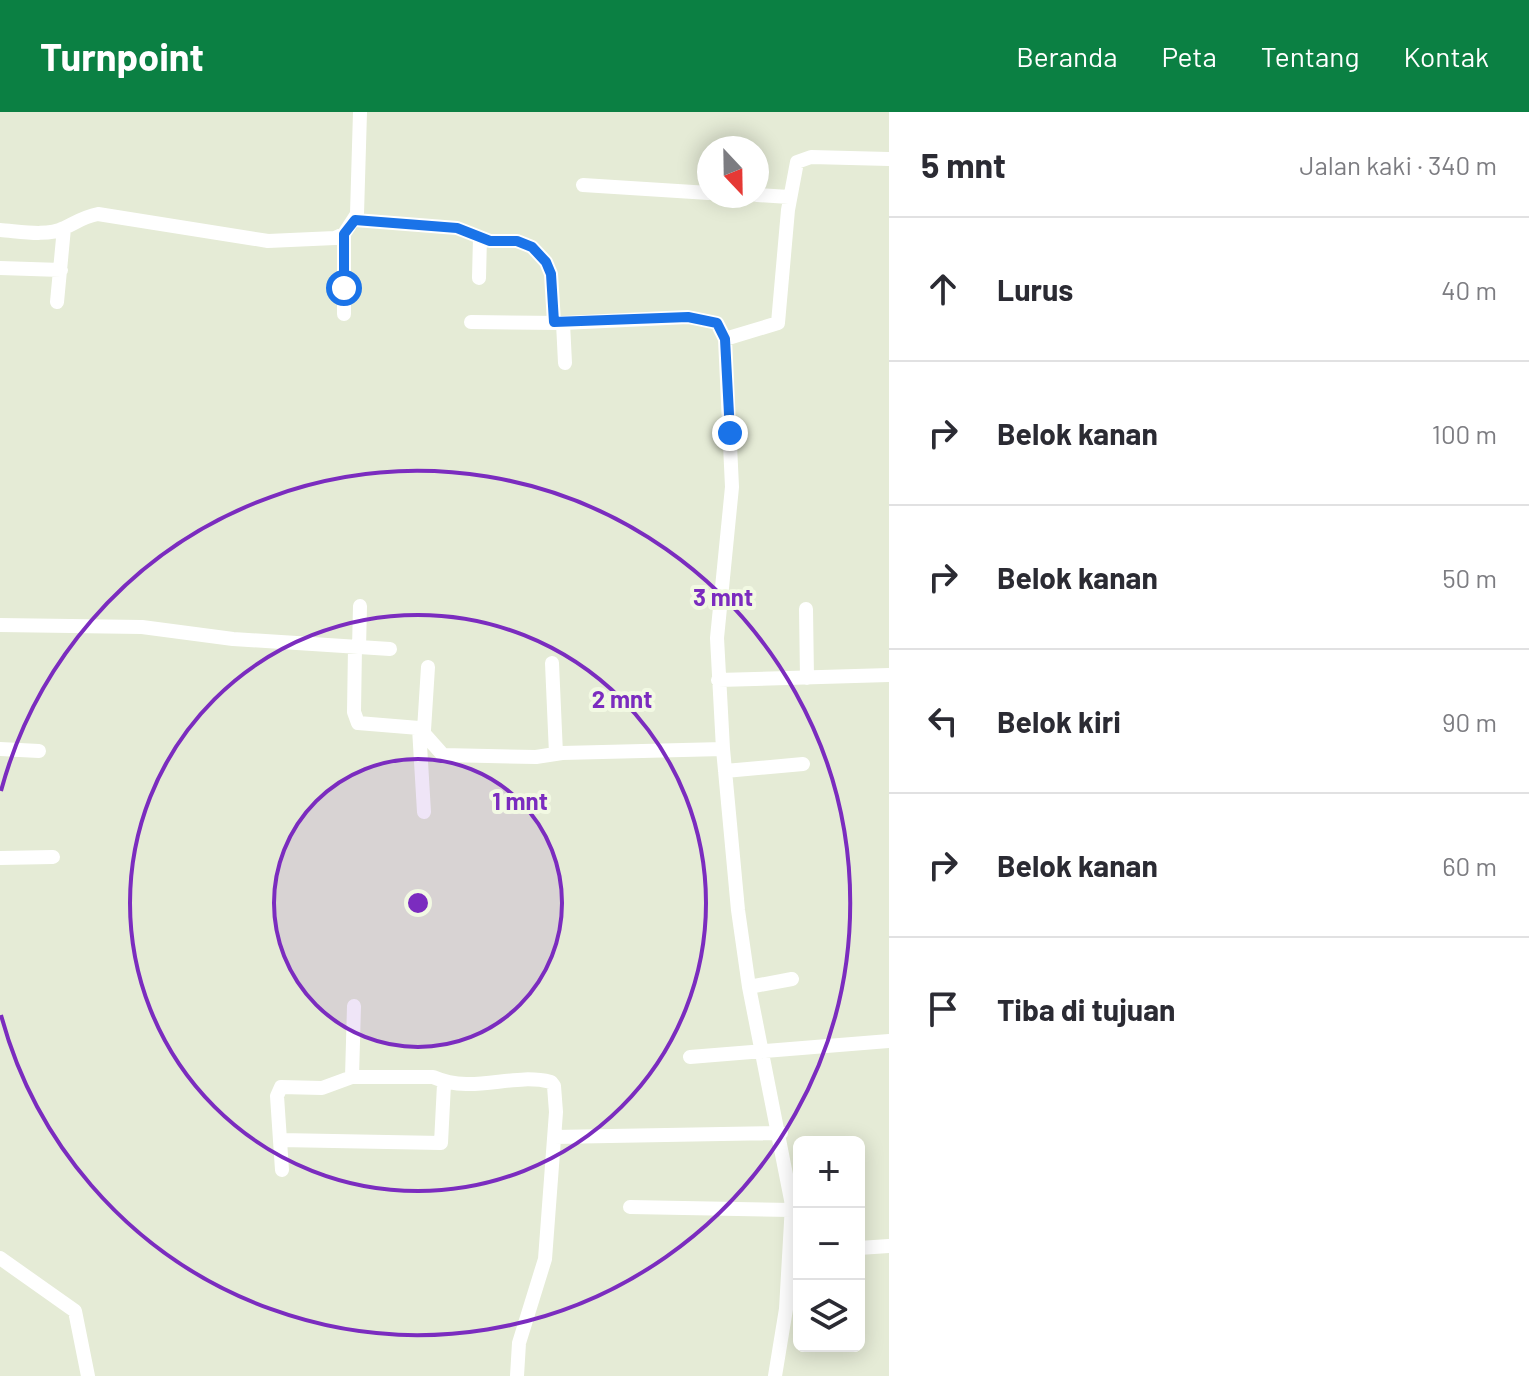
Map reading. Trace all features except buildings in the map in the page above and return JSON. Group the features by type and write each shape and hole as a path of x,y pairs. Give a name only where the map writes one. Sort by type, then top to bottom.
{"street":[{"path":"0,230 49,232 64,228 74,219 98,214 268,241 326,242 344,234 355,220 360,112"},
{"path":"725,339 778,323 793,167 803,159 889,159"},
{"path":"583,185 697,192"},
{"path":"769,196 789,197"},
{"path":"355,220 443,226 532,247 546,262 554,286 565,363"},
{"path":"57,302 64,228"},
{"path":"344,234 344,314"},
{"path":"479,278 480,237"},
{"path":"0,268 61,270"},
{"path":"471,322 708,319 723,330 732,487 730,529 718,604 718,680 723,749 749,987 781,1133 793,1224"},
{"path":"360,606 354,712 358,723 421,729"},
{"path":"806,609 807,678"},
{"path":"0,625 142,627 233,639 390,649"},
{"path":"552,663 556,754"},
{"path":"424,812 421,729 428,667"},
{"path":"718,680 889,675"},
{"path":"421,729 433,747 443,755 536,757 723,749"},
{"path":"0,749 39,751"},
{"path":"725,771 803,764"},
{"path":"0,858 53,857"},
{"path":"749,987 792,979"},
{"path":"352,1077 354,1006"},
{"path":"690,1057 889,1041"},
{"path":"282,1170 277,1096 281,1087 322,1088 352,1077 433,1077 444,1084 551,1082 556,1112 545,1259 519,1343 517,1376"},
{"path":"280,1140 441,1143 444,1084"},
{"path":"554,1137 781,1133"},
{"path":"630,1207 792,1210"},
{"path":"865,1248 889,1246"},
{"path":"0,1258 75,1311 88,1376"},
{"path":"775,1376 793,1264"}],"route":[{"path":"344,288 344,234 355,220 443,226 490,241 517,241 532,247 546,262 554,286 554,322 688,317 717,323 723,330 728,362 730,433"}]}
